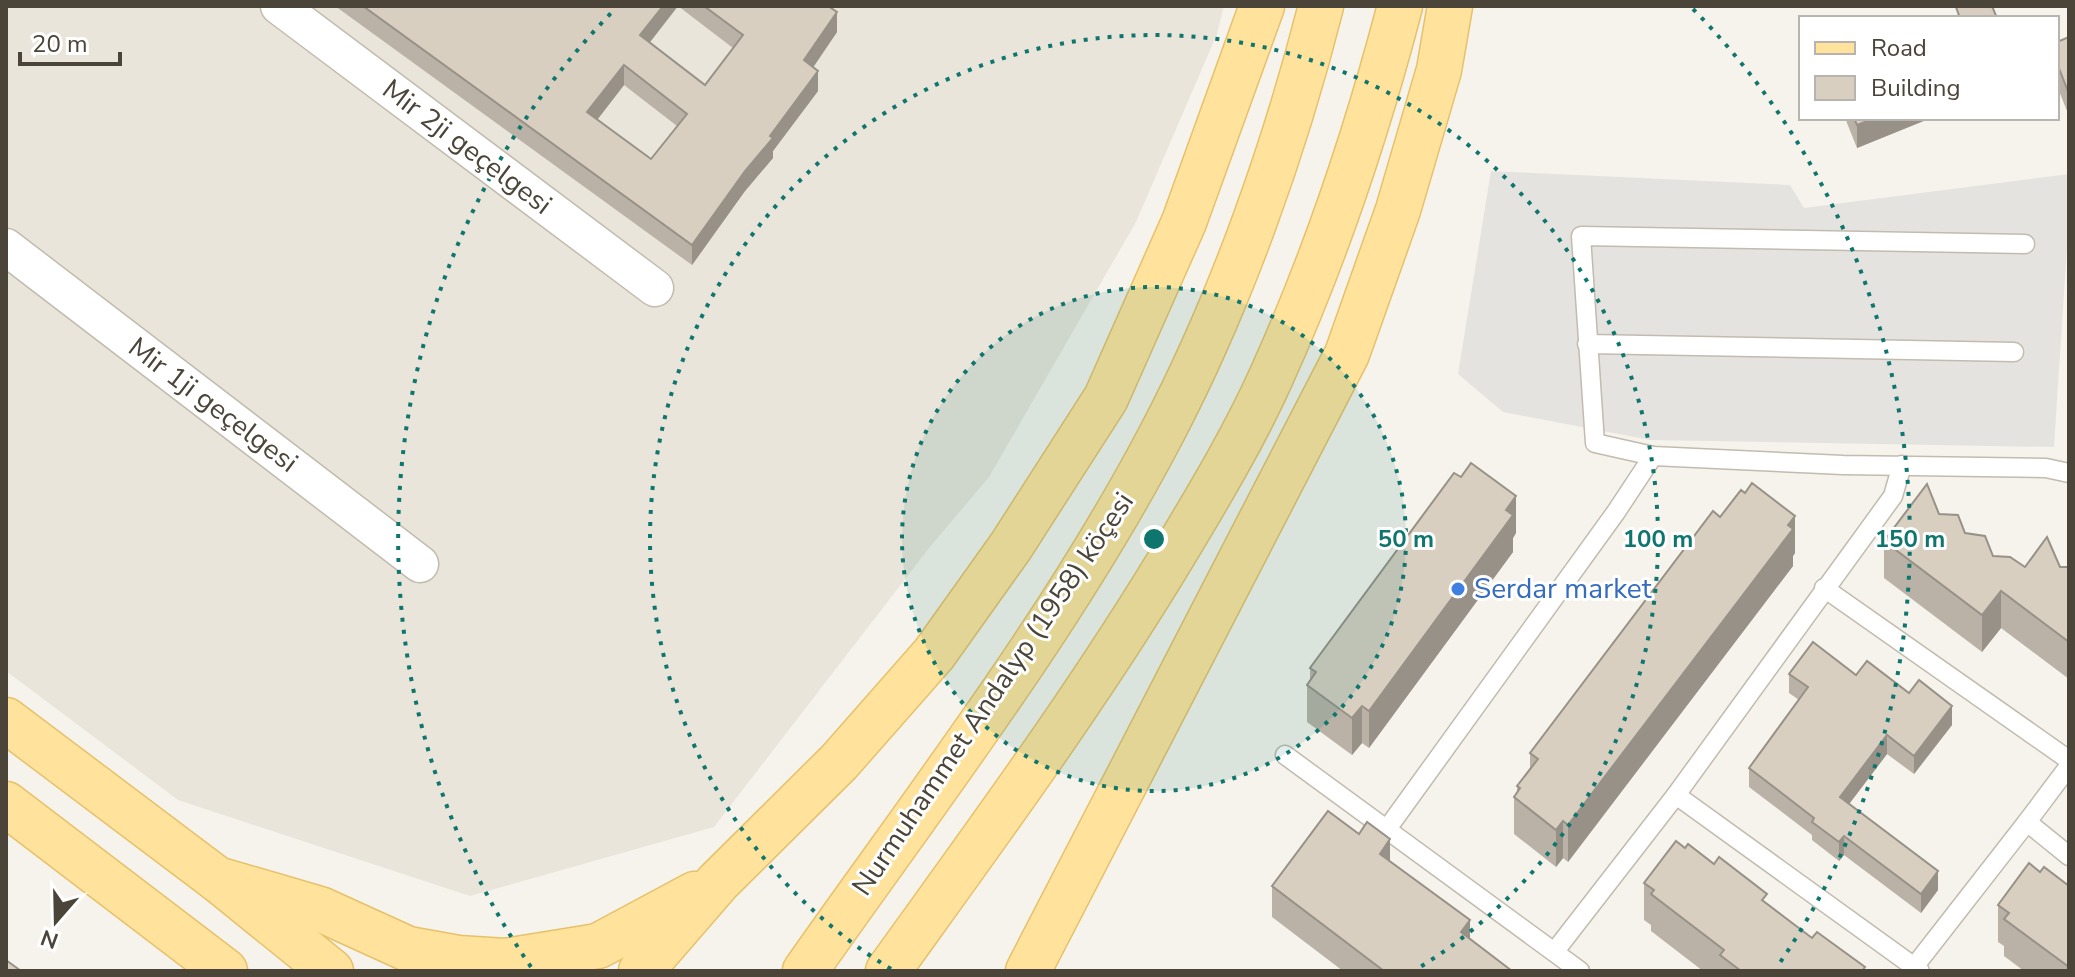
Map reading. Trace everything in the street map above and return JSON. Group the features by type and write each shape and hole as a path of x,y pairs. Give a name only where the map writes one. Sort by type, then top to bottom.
{"main road":[{"path":"641,971 718,882 839,762 934,654 1011,546 1106,398 1184,222 1262,6"},
{"name":"Nurmuhammet Andalyp (1958) köçesi","path":"805,971 1076,580 1164,429 1240,259 1302,82 1321,6"},
{"path":"888,971 1053,742 1135,619 1226,463 1270,379 1309,287 1375,103 1400,6"},
{"path":"1028,971 1347,354 1398,210 1439,70 1450,6"},
{"path":"6,720 217,879 331,971"},
{"path":"6,804 225,971"},
{"path":"217,879 320,909 408,949 458,958 505,961 598,946 718,882"}],"street":[{"name":"Mir 2ji geçelgesi","path":"279,6 655,288"},
{"name":"Mir 1ji geçelgesi","path":"6,247 420,564"}],"lane":[{"path":"2025,244 1581,236 1595,443 1653,456 2046,468 2069,473"},
{"path":"1587,344 2014,352"},
{"path":"1387,829 1653,456"},
{"path":"1555,951 1676,795 1893,496 1902,465"},
{"path":"1676,795 1917,969 2027,822 2069,763 1824,588"},
{"path":"1285,755 1580,971"},
{"path":"2027,822 2069,856"}],"shaded area":[{"path":"6,6 1224,6 1217,34 1136,222 989,477 929,548 714,827 470,896 178,800 6,671"},
{"path":"1491,171 1790,185 1804,208 2069,174 2054,447 1650,440 1503,412 1458,374"}],"building":[{"path":"363,6 663,6 640,35 705,85 743,35 704,6 828,6 837,12 804,60 818,71 770,136 773,138 745,171 692,245","holes":["624,65 687,114 651,159 587,112"]},
{"path":"1992,6 1996,16 1959,16 1956,7"},
{"path":"2069,37 2069,94 2059,68 2059,41"},
{"path":"1471,463 1516,496 1506,510 1513,515 1369,711 1362,706 1352,718 1307,685 1316,672 1310,668 1454,473 1461,477"},
{"path":"1752,483 1795,516 1788,525 1793,529 1568,825 1563,821 1556,830 1514,797 1520,788 1517,786 1538,759 1530,753 1713,511 1720,517 1741,490 1745,493"},
{"path":"1927,484 1939,514 1958,515 1965,533 1985,536 1993,556 2010,557 2025,567 2047,537 2060,567 2069,567 2069,642 2001,591 1982,615 1884,541"},
{"path":"1813,642 1856,675 1867,661 1909,693 1919,680 1952,706 1914,756 1887,735 1840,797 1938,871 1921,894 1844,836 1839,842 1812,822 1814,818 1749,768 1808,687 1789,674"},
{"path":"1328,811 1359,834 1367,822 1390,839 1380,854 1470,920 1461,932 1512,971 1384,971 1272,886"},
{"path":"1676,841 1685,848 1688,844 1714,864 1719,857 1767,894 1762,900 1812,938 1817,932 1865,967 1862,971 1741,971 1720,955 1724,950 1651,894 1654,890 1644,883"},
{"path":"2029,863 2040,872 2044,867 2069,886 2069,967 2004,919 2009,913 1998,905"},
{"path":"6,960 21,971 6,971"}],"place":[{"name":"Serdar market","path":"1458,589"}]}
